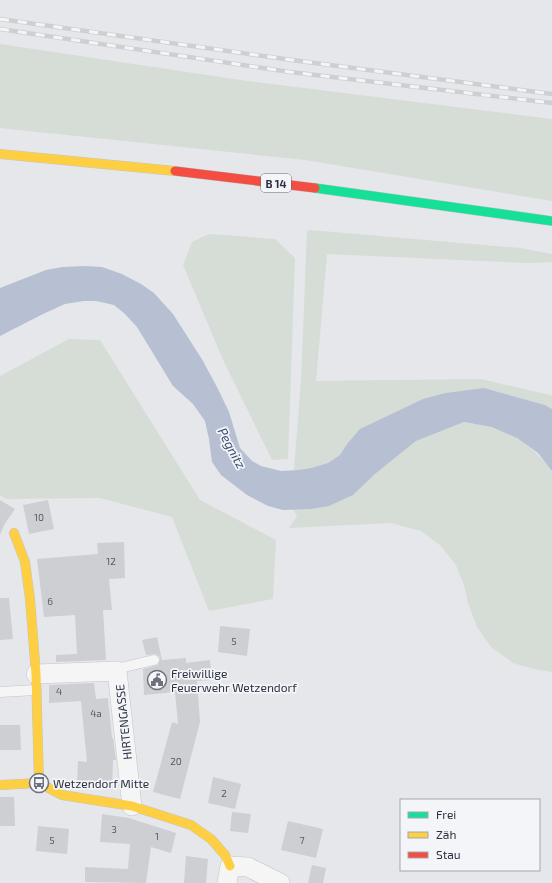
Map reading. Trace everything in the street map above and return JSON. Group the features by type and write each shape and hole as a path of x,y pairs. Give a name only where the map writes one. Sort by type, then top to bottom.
{"main road":[{"name":"B 14","path":"0,154 226,177 552,221"},
{"path":"14,533 25,562 30,599 36,682 39,783"},
{"path":"0,785 39,783 62,795 132,806 191,825 212,839 225,855 228,874"}],"street":[{"name":"HIRTENGASSE","path":"36,682 117,671 132,806"},
{"path":"228,874 248,867 280,883"}],"lane":[{"path":"117,671 124,667 154,660"},
{"path":"0,692 36,682"}],"shaded area":[{"path":"0,44 247,81 552,119 552,201 305,160 0,128"},
{"path":"310,230 520,248 552,254 552,262 528,263 327,254 316,381 481,379 550,395 552,396 552,409 545,405 484,388 445,393 423,399 347,444 341,455 332,461 312,468 294,470 301,381 307,231"},
{"path":"209,234 275,239 295,258 288,459 272,460 224,362 183,265 192,242"},
{"path":"69,339 100,340 200,500 276,540 273,599 209,611 172,517 100,498 6,499 0,495 0,376"},
{"path":"464,422 489,426 517,438 539,456 552,470 552,672 513,663 491,647 477,627 456,565 441,546 421,531 391,523 289,528 297,516 293,509 311,509 353,495 375,474 416,441"}],"water":[{"name":"Pegnitz","path":"62,267 102,267 122,274 141,284 154,293 173,314 203,361 218,389 229,412 240,448 252,461 261,466 281,471 311,468 328,463 340,455 360,429 423,399 445,393 484,388 545,405 552,409 552,471 538,453 517,438 492,427 464,422 416,441 375,474 353,495 329,506 311,509 283,510 268,506 247,495 221,475 212,462 205,421 193,404 173,386 137,327 114,305 96,301 65,304 0,336 0,288 46,270"}],"building":[{"path":"0,500 15,509 4,525 0,535"},
{"path":"48,500 54,529 29,534 23,505"},
{"path":"124,542 125,578 109,579 112,610 103,610 106,660 56,662 56,655 77,654 75,615 44,617 37,559 98,554 97,543"},
{"path":"0,598 9,598 13,639 0,640"},
{"path":"220,626 250,629 247,656 218,652"},
{"path":"157,637 162,660 186,658 186,663 210,660 212,680 197,681 200,722 180,799 153,792 172,722 178,724 175,692 144,695 143,669 158,665 160,659 156,654 146,655 142,640"},
{"path":"94,683 96,699 108,698 116,760 113,760 112,790 77,785 78,761 87,762 81,701 49,703 49,685"},
{"path":"0,725 20,725 21,750 0,750"},
{"path":"213,777 241,784 235,809 208,803"},
{"path":"0,797 14,797 15,826 0,826"},
{"path":"232,812 251,814 248,833 230,831"},
{"path":"102,814 129,818 176,833 171,853 151,847 146,883 85,882 85,867 128,869 130,844 100,842"},
{"path":"288,821 323,829 316,858 281,850"},
{"path":"38,826 69,829 67,854 36,851"},
{"path":"186,856 208,859 206,883 184,883"},
{"path":"312,865 326,868 323,883 308,883"}],"railway":[{"path":"0,19 292,60 552,94"},
{"path":"0,29 290,72 552,103"}],"traffic: fast":[{"path":"315,188 552,221"}],"traffic: slow":[{"path":"0,154 175,171"},
{"path":"14,533 25,562 30,599 36,674 39,783"},
{"path":"0,785 39,783 62,795 132,806 191,825 211,839 225,855 230,866"}],"traffic: jam":[{"path":"175,171 315,188"}],"place":[{"name":"Freiwillige Feuerwehr Wetzendorf","path":"157,680"},
{"name":"Wetzendorf Mitte","path":"39,783"}]}
